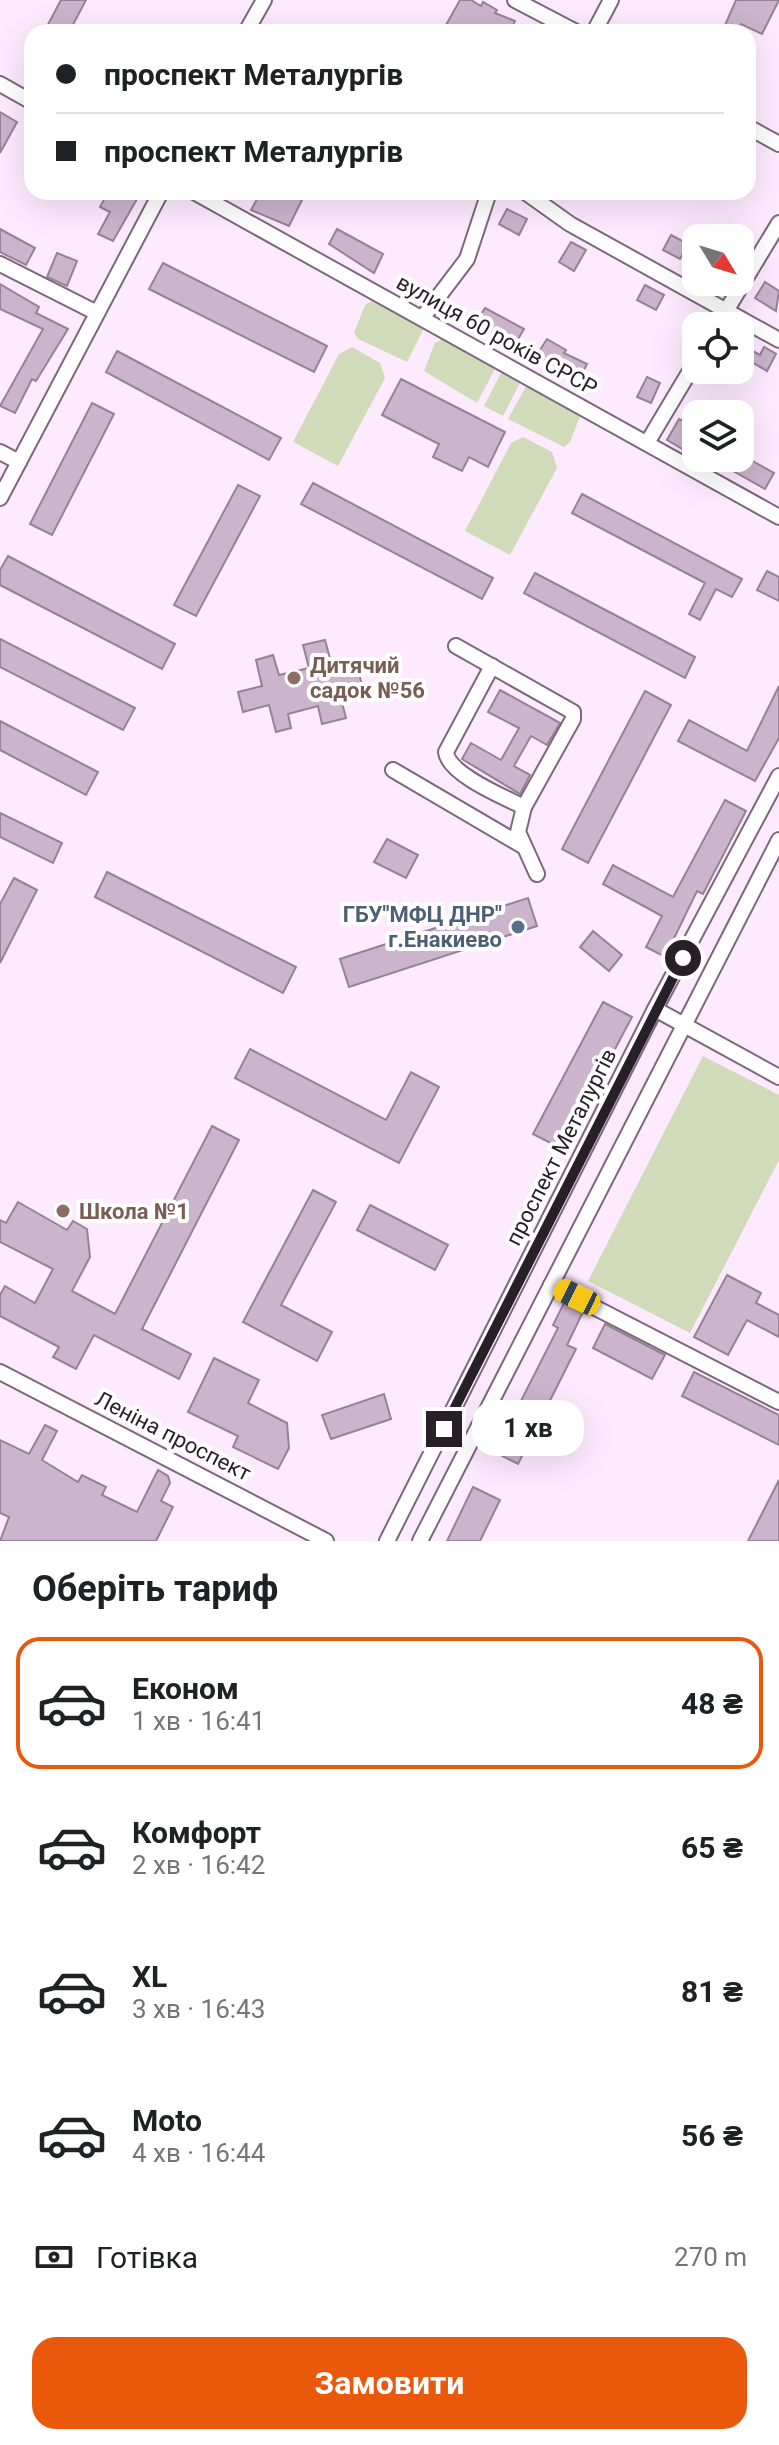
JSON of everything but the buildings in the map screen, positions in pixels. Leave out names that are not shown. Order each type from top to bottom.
[{"type":"street","points":[[250,24],[264,0]]},
{"type":"street","points":[[515,0],[561,24]]},
{"type":"street","points":[[598,24],[611,0]]},
{"type":"street","points":[[0,84],[24,98]]},
{"type":"street","points":[[756,131],[779,144]]},
{"type":"street","points":[[0,498],[157,200]]},
{"type":"street","name":"вулиця 60 років СРСР","points":[[209,200],[779,517]]},
{"type":"street","points":[[423,317],[467,259],[486,200]]},
{"type":"street","points":[[536,200],[570,224],[726,312],[779,223]]},
{"type":"street","points":[[0,264],[97,313]]},
{"type":"street","points":[[754,327],[779,340]]},
{"type":"street","points":[[647,443],[682,384]]},
{"type":"street","points":[[0,452],[19,462]]},
{"type":"street","points":[[456,646],[573,714],[524,807],[518,832],[521,845],[537,874]]},
{"type":"street","points":[[492,666],[446,752],[447,758],[451,766],[469,778],[524,807]]},
{"type":"street","points":[[393,770],[521,845]]},
{"type":"street","name":"проспект Металургів","points":[[387,1541],[655,1009],[779,776]]},
{"type":"street","points":[[420,1541],[779,840]]},
{"type":"street","points":[[655,1009],[779,1077]]},
{"type":"street","points":[[551,1285],[779,1402]]},
{"type":"street","name":"Леніна проспект","points":[[0,1372],[326,1541]]},
{"type":"green space","points":[[372,301],[420,325],[423,330],[407,362],[358,339],[354,333],[365,305]]},
{"type":"green space","points":[[442,339],[496,367],[477,403],[424,371],[435,343]]},
{"type":"green space","points":[[352,347],[380,363],[385,378],[338,466],[293,442],[339,354]]},
{"type":"green space","points":[[502,371],[521,381],[503,416],[484,406]]},
{"type":"green space","points":[[528,383],[581,414],[570,442],[564,447],[508,419]]},
{"type":"green space","points":[[523,437],[552,452],[557,468],[510,555],[465,531],[511,443]]},
{"type":"green space","points":[[703,1056],[779,1095],[779,1160],[690,1333],[588,1281]]},
{"type":"place","name":"Дитячий садок №56","points":[[294,678]]},
{"type":"place","name":"ГБУ\"МФЦ ДНР\" г.Енакиево","points":[[518,927]]},
{"type":"place","name":"Школа №1","points":[[63,1211]]},
{"type":"route","points":[[444,1429],[683,958]]}]
